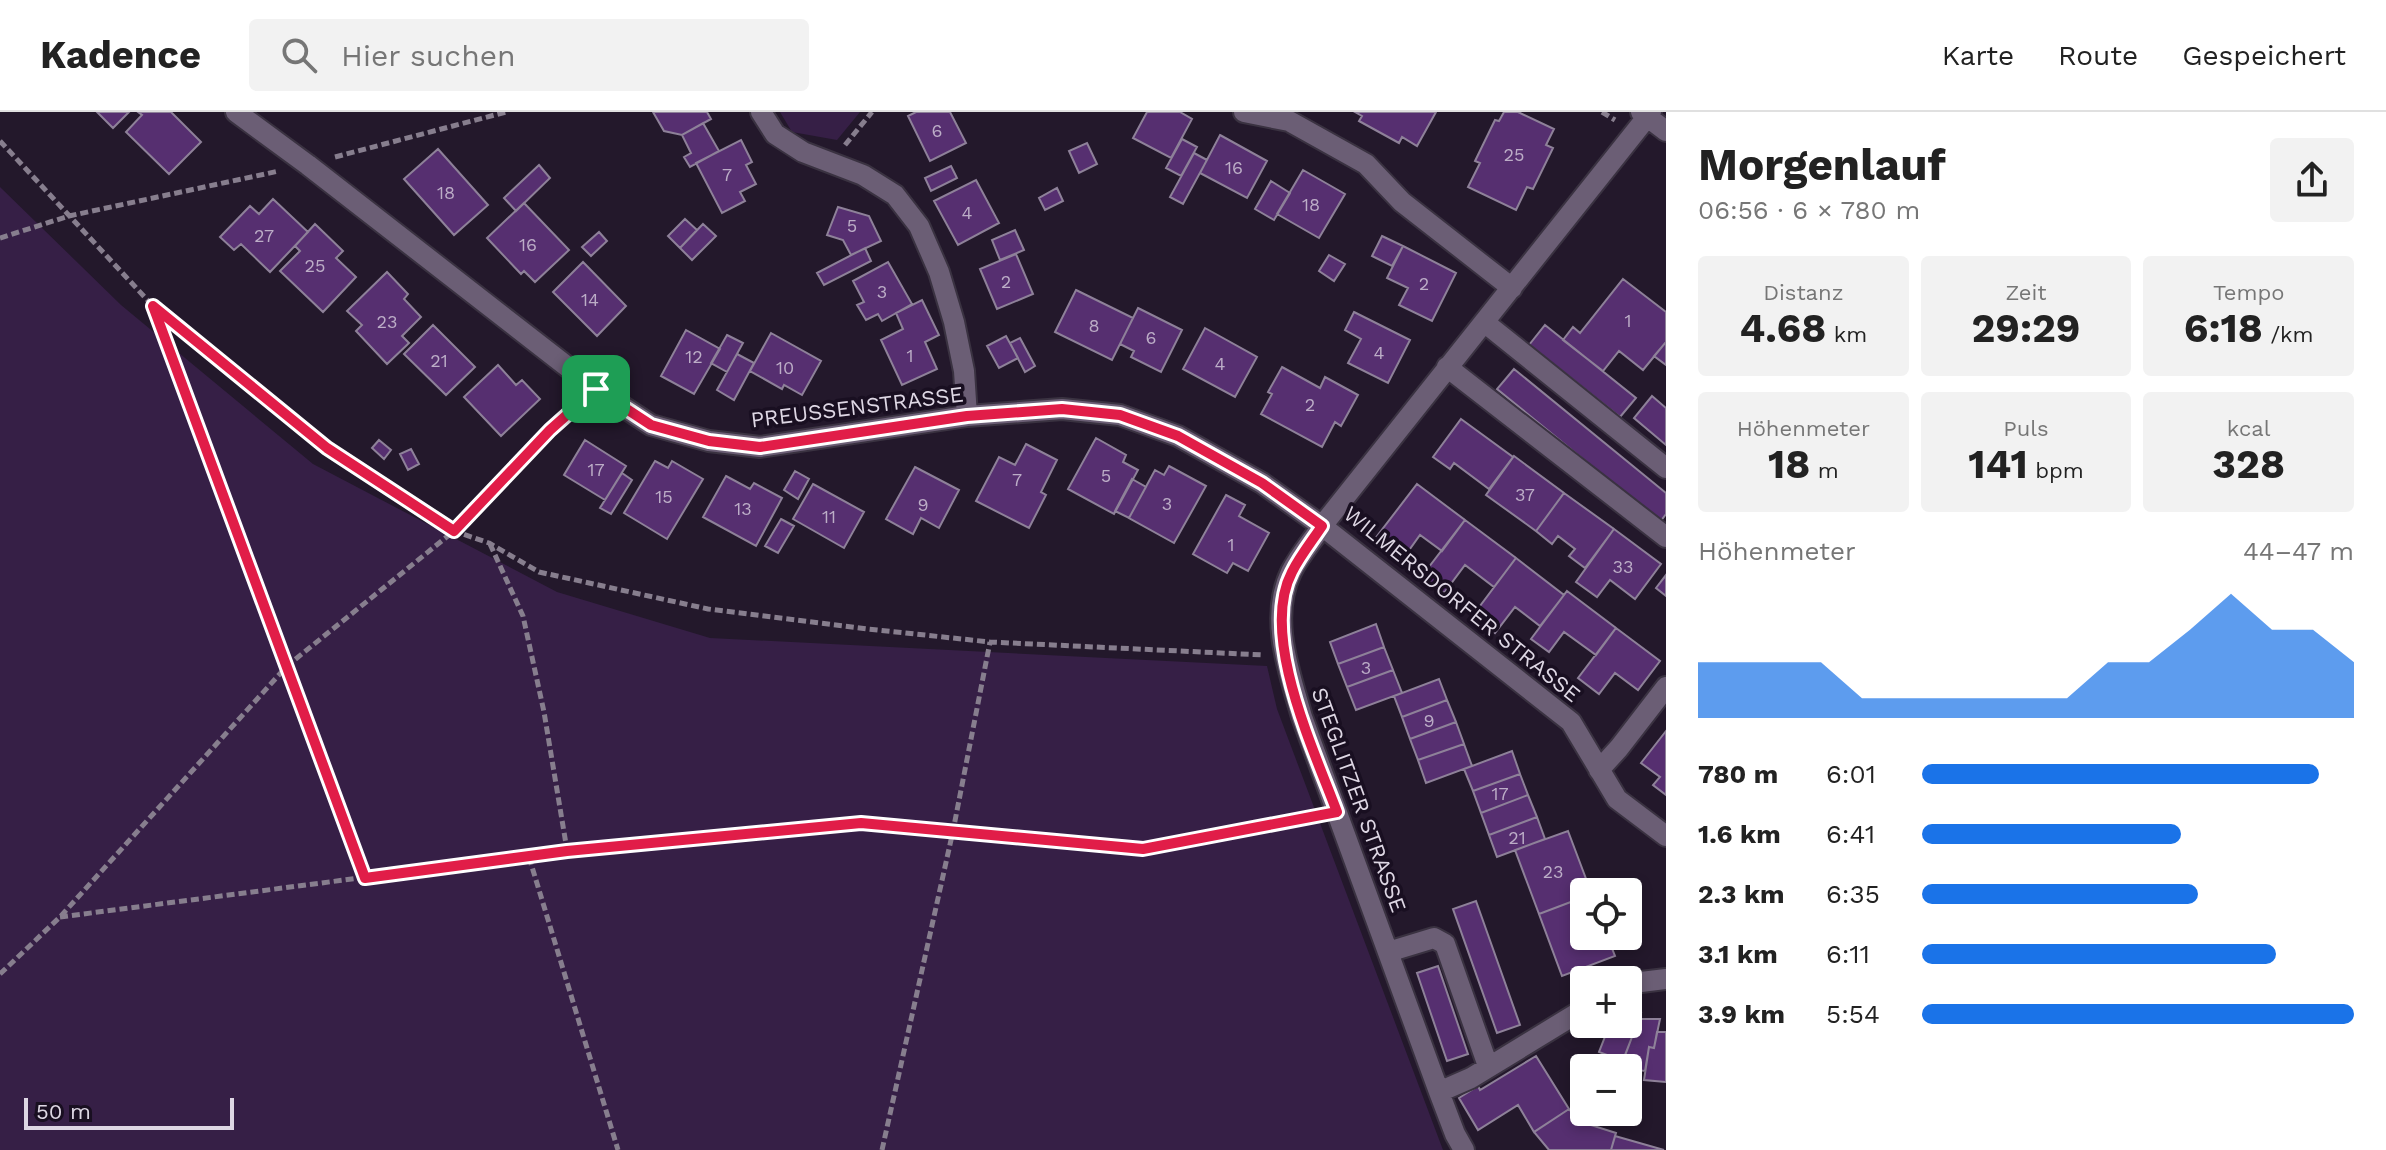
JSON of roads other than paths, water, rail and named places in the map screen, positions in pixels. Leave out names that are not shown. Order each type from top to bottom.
[{"type":"street","name":"PREUSSENSTRASSE","points":[[236,112],[596,389],[651,425],[709,441],[760,447],[967,416],[1062,409],[1120,415],[1178,436],[1262,483],[1322,526]]},
{"type":"street","points":[[761,112],[775,134],[803,152],[863,175],[895,195],[919,226],[939,272],[954,322],[964,371],[967,416]]},
{"type":"street","points":[[1244,112],[1289,121],[1366,164],[1402,202],[1512,288]]},
{"type":"street","points":[[1646,113],[1666,131]]},
{"type":"street","name":"WILMERSDORFER STRASSE","points":[[1646,113],[1512,288],[1322,526],[1571,722],[1617,799],[1666,836]]},
{"type":"street","points":[[1484,322],[1666,468]]},
{"type":"street","points":[[1447,367],[1666,537]]},
{"type":"street","name":"STEGLITZER STRASSE","points":[[1322,526],[1291,573],[1280,615],[1285,656],[1302,717],[1439,1092],[1464,1150]]},
{"type":"street","points":[[1599,770],[1666,687]]},
{"type":"street","points":[[1388,952],[1434,938],[1445,944],[1488,1066]]},
{"type":"street","points":[[1642,982],[1666,979]]},
{"type":"street","points":[[1439,1092],[1471,1078],[1570,1017]]}]
